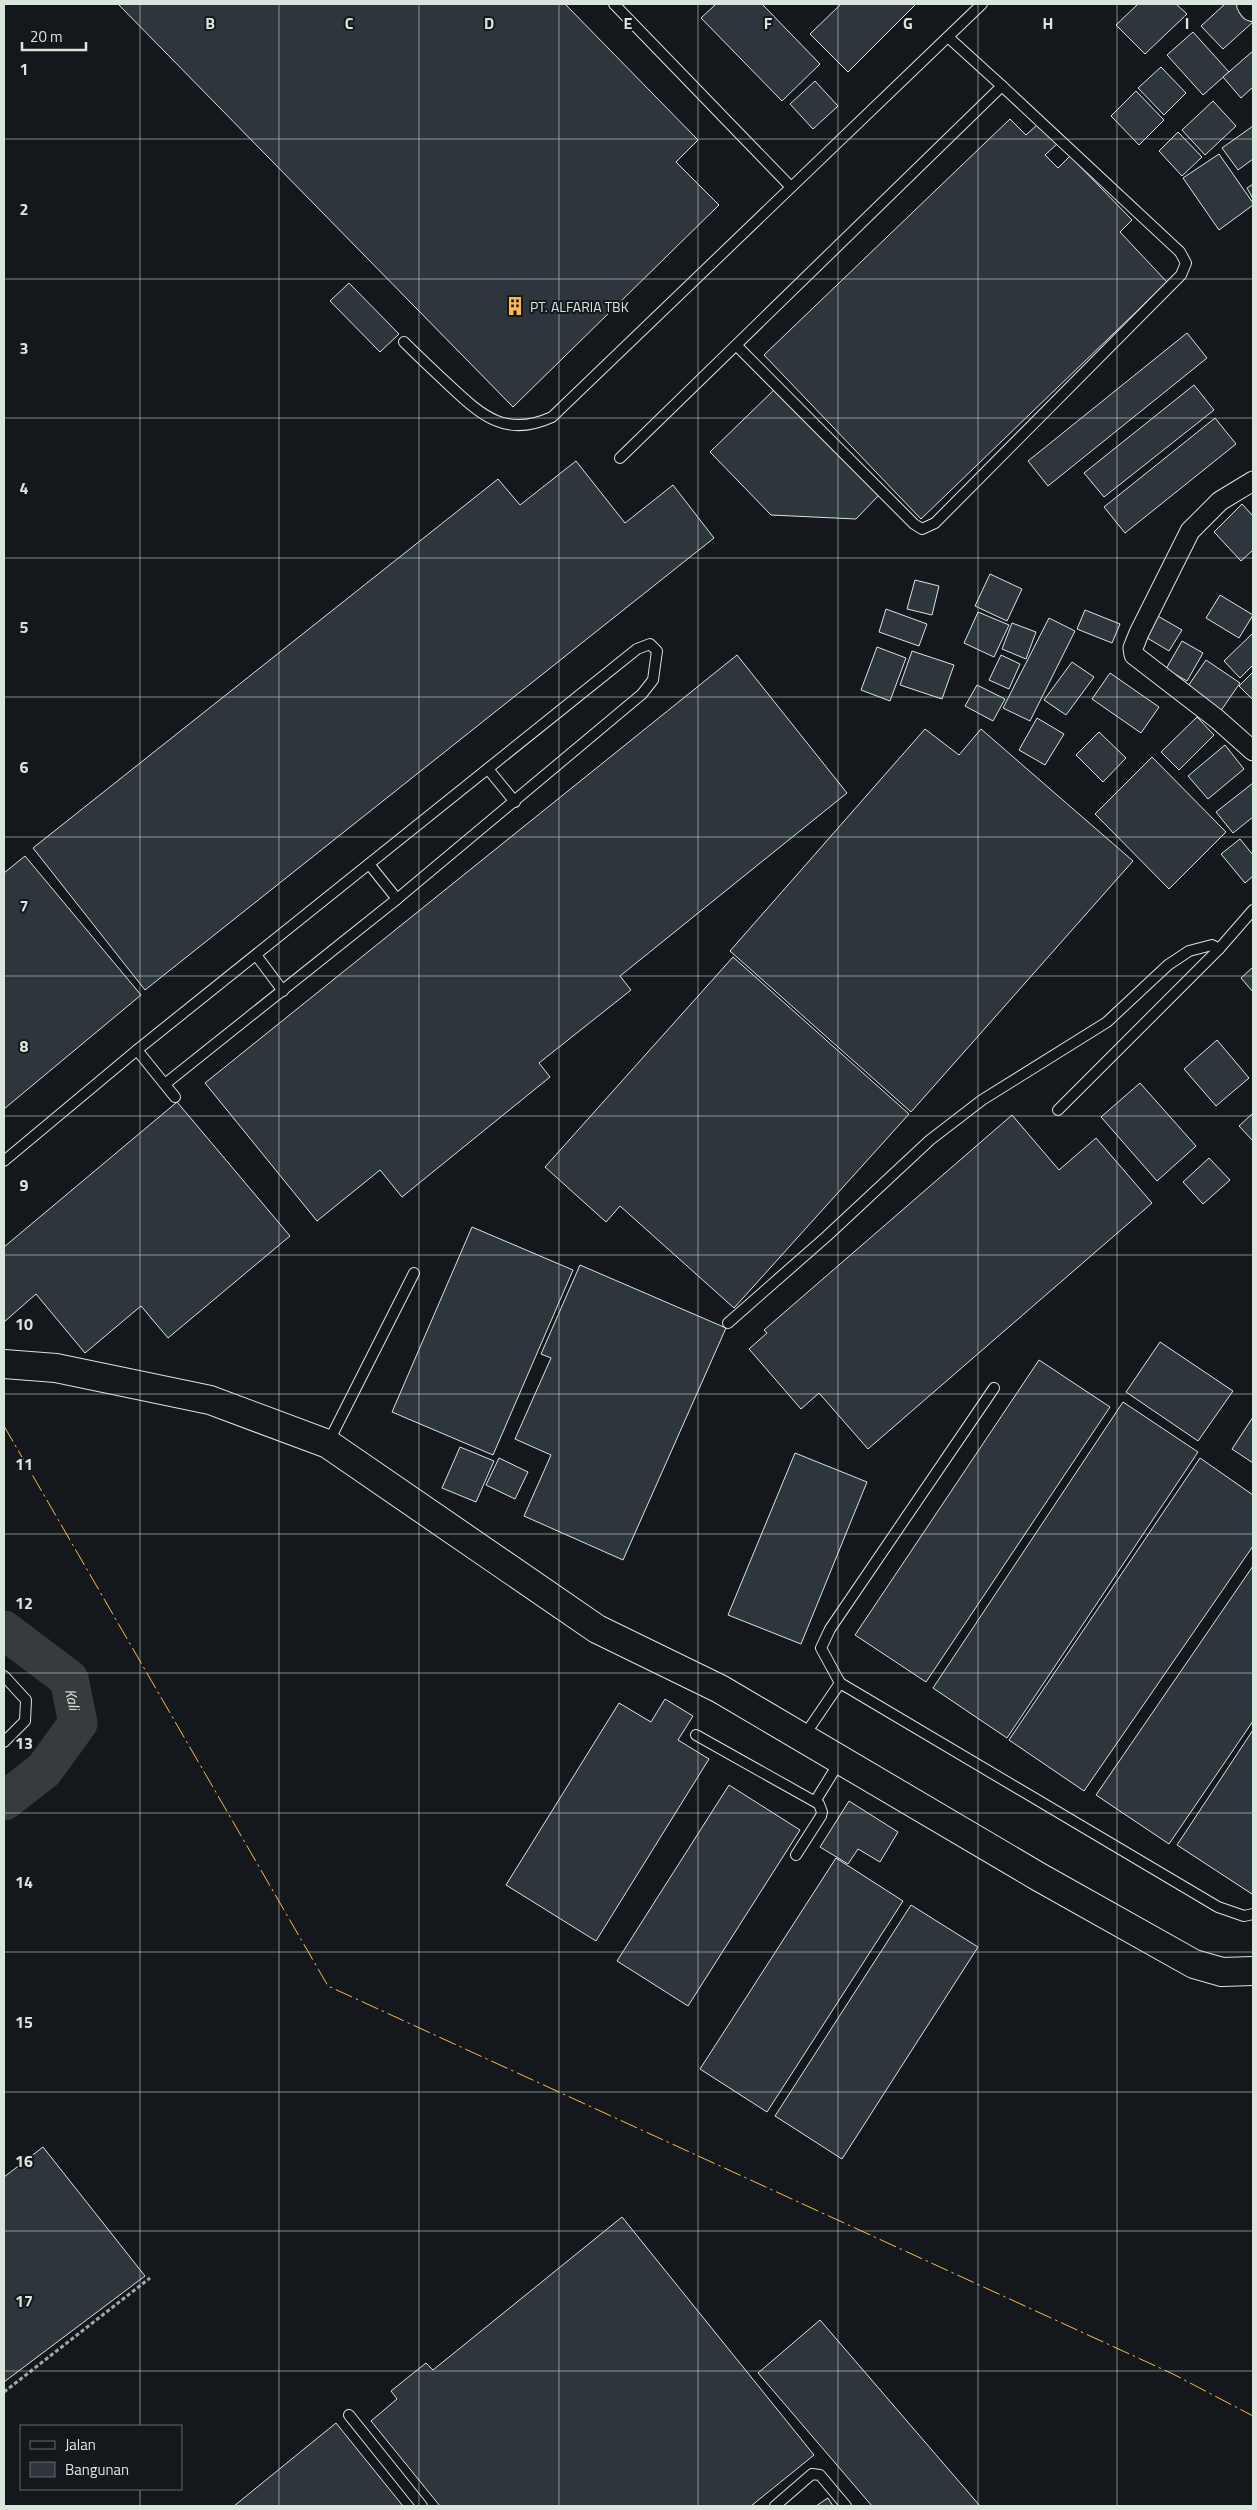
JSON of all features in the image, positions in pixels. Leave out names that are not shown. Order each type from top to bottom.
[{"type":"street","points":[[1253,481],[1220,502],[1190,531],[1133,648],[1134,655],[1217,719],[1253,751]]},
{"type":"street","points":[[4,1364],[56,1368],[210,1400],[328,1444],[597,1630],[720,1689],[1039,1877],[1194,1964],[1222,1972],[1253,1971]]},
{"type":"lane","points":[[614,4],[791,186]]},
{"type":"lane","points":[[404,342],[483,416],[504,424],[524,425],[542,422],[552,417],[982,4]]},
{"type":"lane","points":[[738,346],[914,524],[922,529],[935,522],[1181,276],[1186,263],[1180,252],[948,37]]},
{"type":"lane","points":[[620,458],[738,346],[1002,86]]},
{"type":"lane","points":[[4,1160],[137,1050],[637,649],[650,644],[657,651],[653,680],[642,694],[397,899],[165,1084]]},
{"type":"lane","points":[[488,769],[515,802]]},
{"type":"lane","points":[[369,864],[397,899]]},
{"type":"lane","points":[[1058,1110],[1219,949],[1253,910]]},
{"type":"lane","points":[[728,1323],[827,1236],[930,1140],[982,1100],[1106,1022],[1168,965],[1189,951],[1212,945],[1219,949]]},
{"type":"lane","points":[[256,955],[283,990]]},
{"type":"lane","points":[[137,1050],[175,1097]]},
{"type":"lane","points":[[328,1444],[414,1274]]},
{"type":"lane","points":[[994,1388],[830,1629],[821,1648],[840,1683],[1218,1908],[1244,1916],[1253,1914]]},
{"type":"lane","points":[[4,1676],[26,1700],[25,1720],[4,1742]]},
{"type":"lane","points":[[803,1738],[840,1683]]},
{"type":"lane","points":[[696,1735],[816,1800],[821,1808],[821,1816],[796,1855]]},
{"type":"lane","points":[[816,1800],[841,1760]]},
{"type":"lane","points":[[350,2415],[422,2506]]},
{"type":"lane","points":[[775,2506],[812,2474],[820,2475],[846,2506]]},
{"type":"path","points":[[4,2392],[150,2278]]},
{"type":"building","name":"PT. ALFARIA TBK","points":[[118,4],[565,4],[698,140],[676,162],[719,205],[513,407]]},
{"type":"building","points":[[716,4],[762,4],[820,64],[782,101],[701,18]]},
{"type":"building","points":[[841,4],[916,4],[848,72],[810,34]]},
{"type":"building","points":[[1138,4],[1176,4],[1187,14],[1145,54],[1116,25]]},
{"type":"building","points":[[1225,4],[1248,4],[1253,10],[1253,22],[1223,49],[1201,26]]},
{"type":"building","points":[[1193,32],[1229,72],[1203,95],[1167,55]]},
{"type":"building","points":[[1253,51],[1253,87],[1241,98],[1223,77]]},
{"type":"building","points":[[1161,67],[1186,93],[1164,115],[1138,88]]},
{"type":"building","points":[[815,81],[838,106],[813,129],[790,104]]},
{"type":"building","points":[[1136,91],[1164,120],[1139,145],[1111,116]]},
{"type":"building","points":[[1213,101],[1236,126],[1205,155],[1182,130]]},
{"type":"building","points":[[1010,119],[1026,135],[1038,124],[1057,144],[1045,155],[1058,168],[1070,156],[1132,220],[1120,232],[1167,282],[921,519],[764,355]]},
{"type":"building","points":[[1253,126],[1253,159],[1238,170],[1222,148]]},
{"type":"building","points":[[1178,132],[1202,157],[1182,176],[1159,151]]},
{"type":"building","points":[[1219,154],[1253,205],[1219,230],[1183,178]]},
{"type":"building","points":[[1253,184],[1253,199],[1247,188]]},
{"type":"building","points":[[349,283],[399,334],[380,352],[330,301]]},
{"type":"building","points":[[1187,333],[1207,358],[1048,486],[1028,461]]},
{"type":"building","points":[[1194,385],[1214,410],[1104,497],[1084,473]]},
{"type":"building","points":[[776,388],[881,493],[856,519],[771,515],[710,452]]},
{"type":"building","points":[[1215,418],[1236,444],[1125,533],[1104,507]]},
{"type":"building","points":[[576,461],[625,523],[673,485],[714,538],[145,990],[33,848],[498,479],[520,505]]},
{"type":"building","points":[[1242,504],[1253,516],[1253,550],[1241,561],[1214,532]]},
{"type":"building","points":[[990,574],[1022,589],[1007,621],[975,606]]},
{"type":"building","points":[[915,580],[939,586],[932,615],[907,609]]},
{"type":"building","points":[[1220,595],[1253,615],[1239,638],[1206,618]]},
{"type":"building","points":[[886,609],[927,624],[919,646],[879,632]]},
{"type":"building","points":[[1085,610],[1120,624],[1112,643],[1077,629]]},
{"type":"building","points":[[978,612],[1009,625],[994,657],[964,643]]},
{"type":"building","points":[[1156,615],[1182,630],[1169,651],[1144,636]]},
{"type":"building","points":[[1049,618],[1075,631],[1030,721],[1003,708]]},
{"type":"building","points":[[1012,623],[1036,632],[1026,659],[1002,649]]},
{"type":"building","points":[[1253,633],[1253,665],[1240,678],[1224,661]]},
{"type":"building","points":[[1182,641],[1203,653],[1187,681],[1166,669]]},
{"type":"building","points":[[877,647],[906,658],[890,701],[861,690]]},
{"type":"building","points":[[912,651],[954,665],[942,699],[900,685]]},
{"type":"building","points":[[737,655],[847,793],[620,976],[631,990],[539,1063],[550,1077],[402,1197],[380,1170],[317,1221],[205,1083]]},
{"type":"building","points":[[1001,655],[1020,664],[1009,689],[989,680]]},
{"type":"building","points":[[1206,660],[1240,683],[1220,712],[1186,689]]},
{"type":"building","points":[[1072,662],[1094,677],[1066,715],[1044,700]]},
{"type":"building","points":[[1253,672],[1253,700],[1239,686]]},
{"type":"building","points":[[1110,673],[1159,707],[1141,733],[1092,699]]},
{"type":"building","points":[[977,685],[1005,699],[993,721],[965,706]]},
{"type":"building","points":[[1197,717],[1214,735],[1179,770],[1161,752]]},
{"type":"building","points":[[1037,718],[1064,734],[1045,765],[1019,750]]},
{"type":"building","points":[[925,729],[959,755],[981,729],[1133,861],[911,1112],[730,951]]},
{"type":"building","points":[[1099,732],[1126,758],[1103,782],[1076,755]]},
{"type":"building","points":[[1225,745],[1244,769],[1208,799],[1188,776]]},
{"type":"building","points":[[1152,757],[1226,832],[1169,889],[1095,814]]},
{"type":"building","points":[[1253,783],[1253,817],[1233,833],[1216,812]]},
{"type":"building","points":[[1240,839],[1253,855],[1253,876],[1245,883],[1221,854]]},
{"type":"building","points":[[25,856],[141,995],[4,1109],[4,873]]},
{"type":"building","points":[[733,957],[909,1114],[734,1308],[620,1206],[606,1222],[545,1167]]},
{"type":"building","points":[[1253,967],[1253,992],[1241,978]]},
{"type":"building","points":[[1217,1040],[1249,1078],[1216,1106],[1184,1069]]},
{"type":"building","points":[[1140,1083],[1196,1146],[1157,1181],[1101,1117]]},
{"type":"building","points":[[177,1102],[290,1236],[168,1338],[141,1306],[85,1353],[36,1294],[4,1322],[4,1247]]},
{"type":"building","points":[[1253,1113],[1253,1141],[1239,1126]]},
{"type":"building","points":[[1012,1115],[1059,1170],[1096,1138],[1152,1203],[868,1449],[819,1393],[801,1409],[749,1349],[767,1333],[764,1330]]},
{"type":"building","points":[[1209,1158],[1230,1180],[1203,1204],[1183,1182]]},
{"type":"building","points":[[472,1227],[573,1270],[493,1455],[392,1412]]},
{"type":"building","points":[[580,1265],[726,1328],[623,1560],[524,1516],[551,1455],[515,1439],[551,1358],[541,1354]]},
{"type":"building","points":[[1160,1342],[1233,1391],[1198,1441],[1126,1392]]},
{"type":"building","points":[[1039,1360],[1110,1407],[926,1682],[855,1635]]},
{"type":"building","points":[[1123,1402],[1198,1452],[1007,1738],[933,1688]]},
{"type":"building","points":[[1253,1417],[1253,1463],[1232,1449]]},
{"type":"building","points":[[460,1447],[494,1461],[476,1502],[442,1488]]},
{"type":"building","points":[[795,1453],[867,1482],[801,1644],[728,1615]]},
{"type":"building","points":[[499,1458],[528,1472],[515,1499],[486,1485]]},
{"type":"building","points":[[1200,1458],[1253,1495],[1253,1546],[1084,1791],[1009,1740]]},
{"type":"building","points":[[1253,1566],[1253,1721],[1169,1844],[1096,1795]]},
{"type":"building","points":[[665,1699],[693,1716],[678,1740],[709,1759],[596,1941],[506,1885],[619,1703],[651,1722]]},
{"type":"building","points":[[1253,1730],[1253,1892],[1252,1894],[1177,1845]]},
{"type":"building","points":[[729,1785],[800,1830],[688,2006],[617,1961]]},
{"type":"building","points":[[849,1801],[898,1832],[880,1862],[858,1849],[848,1864],[820,1847]]},
{"type":"building","points":[[836,1858],[903,1901],[767,2112],[700,2069]]},
{"type":"building","points":[[911,1905],[978,1947],[842,2159],[775,2116]]},
{"type":"building","points":[[43,2147],[145,2276],[4,2382],[4,2177]]},
{"type":"building","points":[[622,2217],[814,2455],[751,2506],[440,2506],[371,2421],[397,2399],[391,2391],[426,2363],[433,2370]]},
{"type":"building","points":[[820,2320],[980,2506],[872,2506],[758,2373]]},
{"type":"building","points":[[336,2423],[403,2506],[234,2506]]},
{"type":"building","points":[[828,2498],[833,2506],[816,2506]]},
{"type":"waterway","name":"Kali","points":[[4,1630],[69,1679],[78,1723],[44,1770],[4,1801]]},
{"type":"power","points":[[4,1426],[328,1986],[1173,2374],[1253,2416]]},
{"type":"place","name":"PT. ALFARIA TBK","points":[[515,306]]}]
